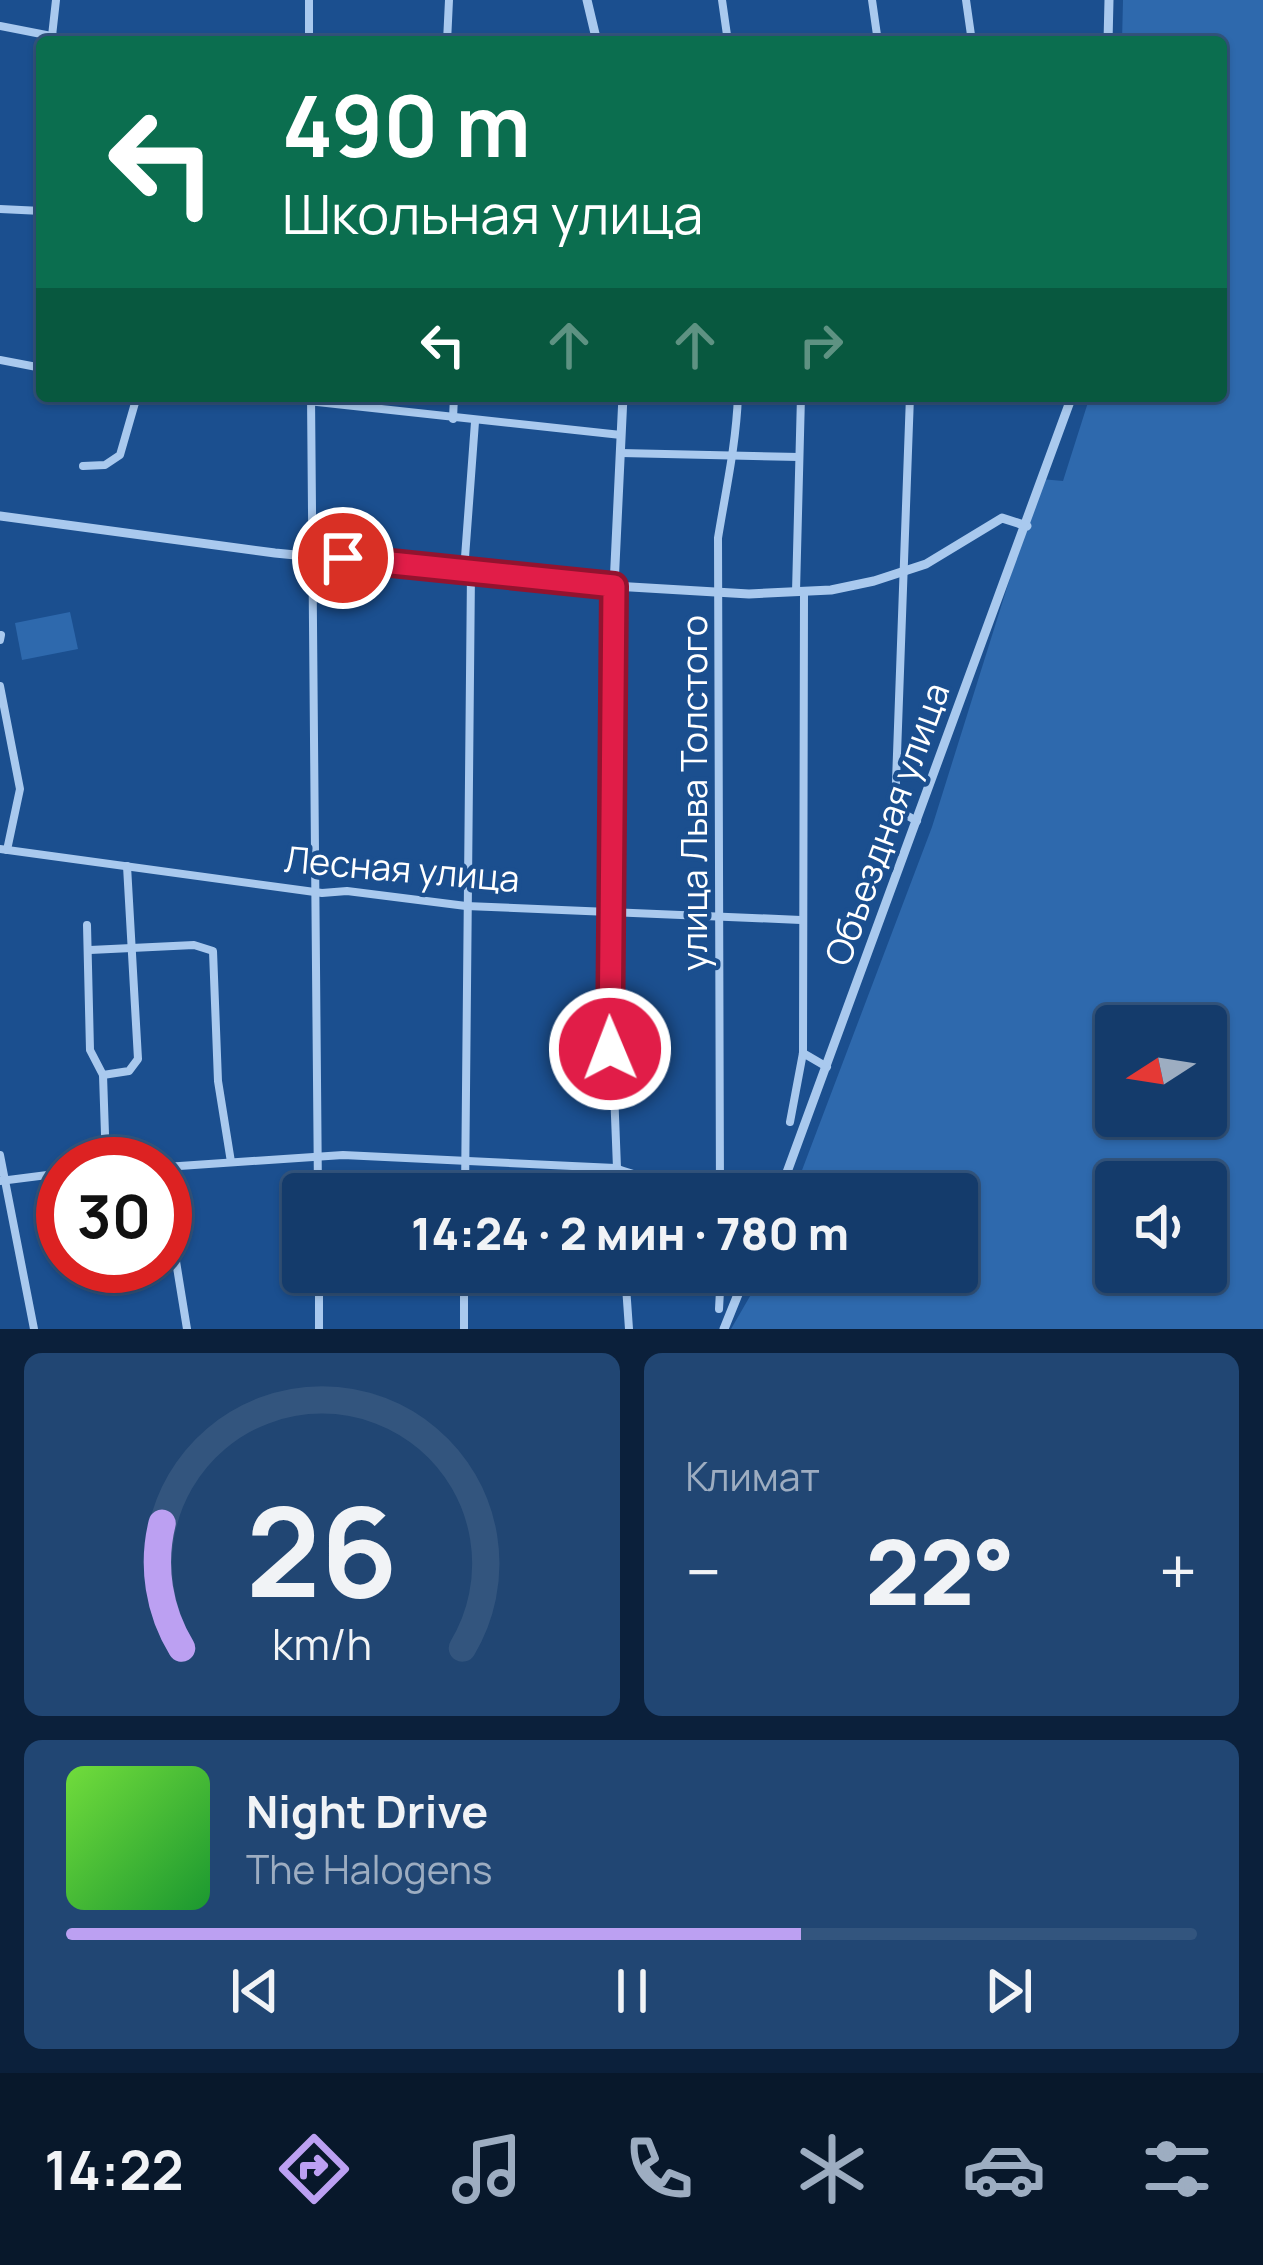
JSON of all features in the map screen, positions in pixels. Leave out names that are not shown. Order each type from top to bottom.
[{"type":"street","points":[[0,26],[52,36],[56,0]]},
{"type":"street","points":[[309,0],[309,36]]},
{"type":"street","points":[[447,36],[449,0]]},
{"type":"street","points":[[587,0],[596,36]]},
{"type":"street","points":[[722,0],[727,36]]},
{"type":"street","points":[[872,0],[877,36]]},
{"type":"street","points":[[966,0],[971,36]]},
{"type":"street","points":[[1108,36],[1109,0]]},
{"type":"street","points":[[0,209],[36,211]]},
{"type":"street","points":[[0,360],[36,367]]},
{"type":"street","points":[[82,466],[105,465],[120,455],[135,402]]},
{"type":"street","points":[[311,402],[317,1173]]},
{"type":"street","points":[[332,402],[475,422],[621,435]]},
{"type":"street","points":[[453,419],[454,402]]},
{"type":"street","points":[[615,1173],[609,913],[614,586],[623,402]]},
{"type":"street","name":"улица Льва Толстого","points":[[720,1173],[718,538],[737,402]]},
{"type":"street","points":[[790,1122],[803,1053],[801,402]]},
{"type":"street","points":[[910,402],[895,809],[916,821]]},
{"type":"street","name":"Объездная улица","points":[[786,1173],[1070,402]]},
{"type":"street","points":[[465,1173],[468,571],[475,422]]},
{"type":"street","points":[[621,454],[799,458]]},
{"type":"street","points":[[0,516],[312,556],[721,593],[800,593],[903,572],[939,557],[1002,518],[1027,526]]},
{"type":"street","points":[[0,686],[20,789],[3,850]]},
{"type":"street","name":"Лесная улица","points":[[3,850],[313,891],[409,896],[466,905],[801,920]]},
{"type":"street","points":[[103,1075],[128,1071],[138,1059],[127,866]]},
{"type":"street","points":[[87,925],[90,1049],[103,1075],[105,1137]]},
{"type":"street","points":[[90,950],[194,945],[213,951],[218,1081],[231,1162]]},
{"type":"street","points":[[803,1053],[827,1067]]},
{"type":"street","points":[[0,1155],[34,1329]]},
{"type":"street","points":[[192,1165],[317,1156],[614,1168],[628,1173]]},
{"type":"street","points":[[2,1181],[36,1177]]},
{"type":"street","points":[[181,1293],[187,1329]]},
{"type":"street","points":[[319,1293],[319,1329]]},
{"type":"street","points":[[464,1293],[464,1329]]},
{"type":"street","points":[[626,1293],[629,1329]]},
{"type":"street","points":[[719,1309],[720,1293]]},
{"type":"street","points":[[724,1329],[739,1293]]},
{"type":"shaded area","points":[[1123,0],[1263,0],[1263,1329],[731,1329],[752,1293],[978,1293],[978,1173],[801,1173],[932,827],[1041,479],[1063,481],[1088,402],[1227,402],[1227,36],[1122,36]]},
{"type":"shaded area","points":[[70,612],[78,649],[22,660],[15,623]]},
{"type":"route","points":[[343,558],[614,586],[610,1049]]}]
